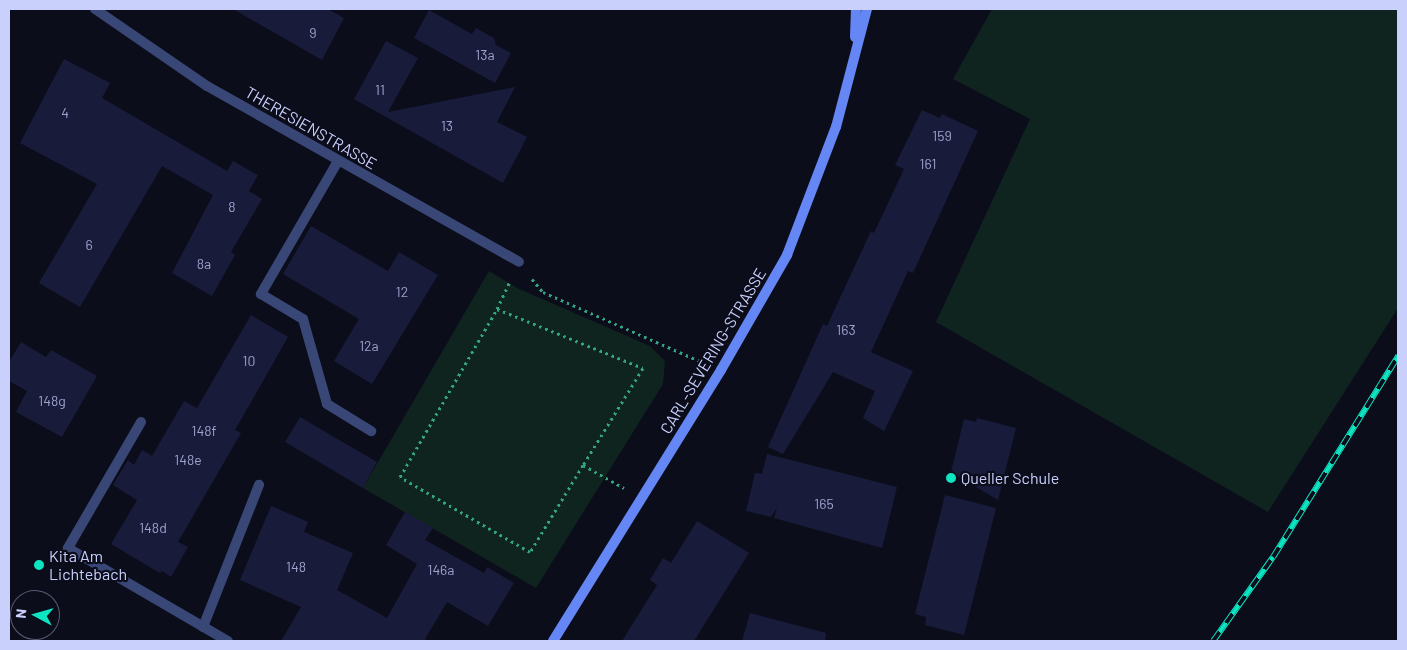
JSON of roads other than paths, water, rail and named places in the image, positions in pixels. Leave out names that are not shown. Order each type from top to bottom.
[{"type":"street","name":"THERESIENSTRASSE","points":[[95,9],[207,86],[519,262]]},
{"type":"street","name":"CARL-SEVERING-STRASSE","points":[[854,56],[856,9]]},
{"type":"street","name":"CARL-SEVERING-STRASSE","points":[[553,641],[721,370],[787,255],[820,175],[867,9]]},
{"type":"street","points":[[338,161],[262,294],[303,319],[327,404],[371,431]]},
{"type":"street","points":[[141,422],[68,548],[228,641]]},
{"type":"street","points":[[203,627],[259,485]]},
{"type":"railway","points":[[1213,641],[1273,557],[1398,356]]},
{"type":"place","name":"Queller Schule","points":[[951,478]]},
{"type":"place","name":"Kita Am Lichtebach","points":[[39,565]]}]
